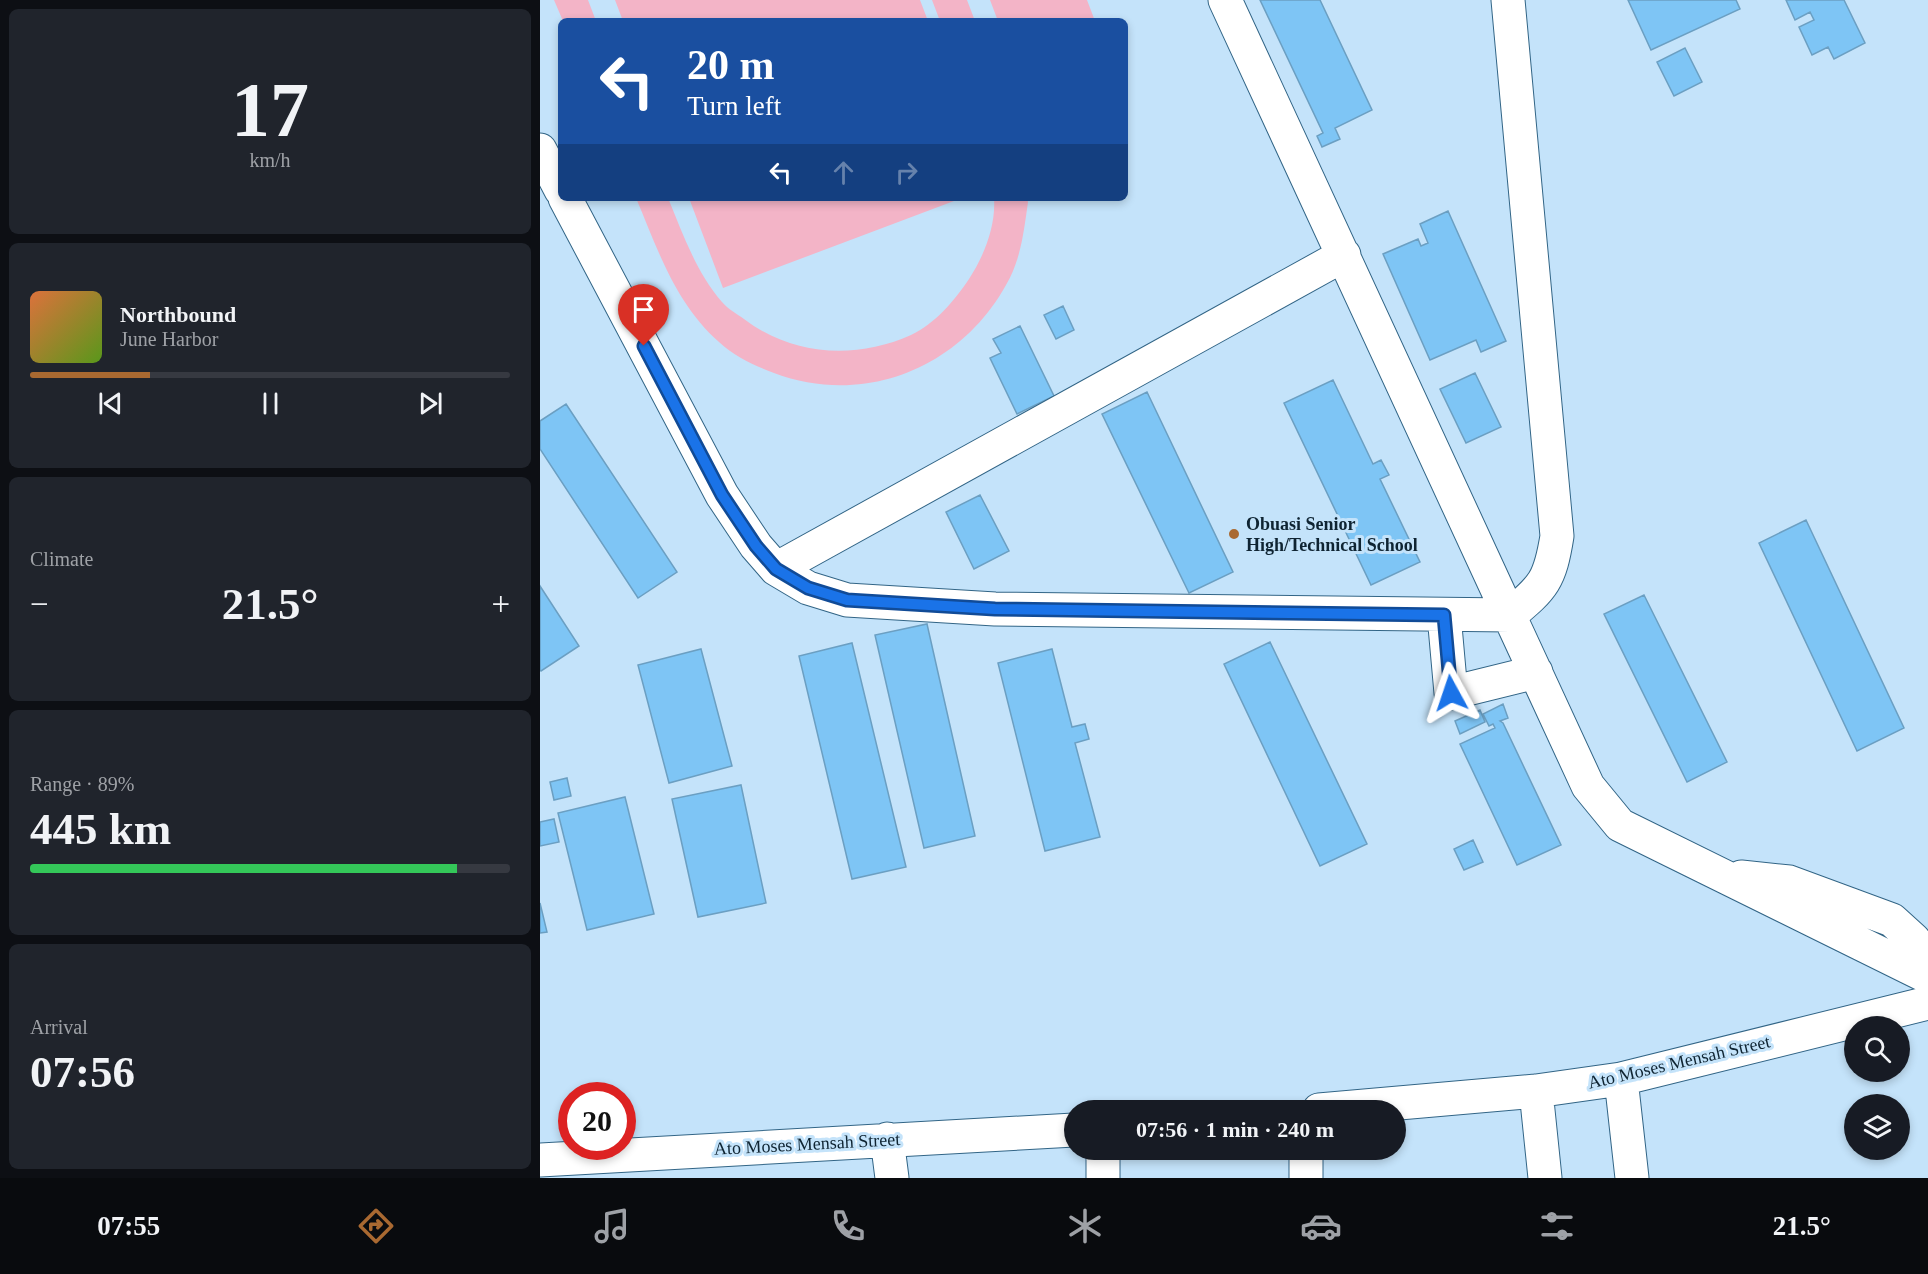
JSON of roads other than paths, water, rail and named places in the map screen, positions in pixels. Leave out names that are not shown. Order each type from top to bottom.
[{"type":"street","points":[[1226,0],[1588,786],[1620,825],[1724,876],[1928,985]]},
{"type":"street","points":[[567,201],[722,495],[756,546],[776,569],[808,588],[847,600],[995,609],[1510,615],[1540,590],[1552,566],[1557,536],[1508,0]]},
{"type":"street","points":[[540,150],[558,184]]},
{"type":"street","points":[[776,569],[1344,255]]},
{"type":"street","points":[[1444,615],[1451,693],[1536,672]]},
{"type":"street","name":"Ato Moses Mensah Street","points":[[1406,1102],[1536,1091],[1621,1079],[1928,985]]},
{"type":"street","points":[[1621,1079],[1632,1178]]},
{"type":"street","points":[[1536,1091],[1545,1178]]},
{"type":"street","name":"Ato Moses Mensah Street","points":[[540,1160],[1064,1130]]},
{"type":"street","points":[[887,1139],[892,1178]]},
{"type":"street","points":[[1103,1160],[1103,1178]]},
{"type":"street","points":[[1305,1160],[1306,1178]]},
{"type":"place","name":"Obuasi Senior High/Technical School","points":[[1234,534]]}]
